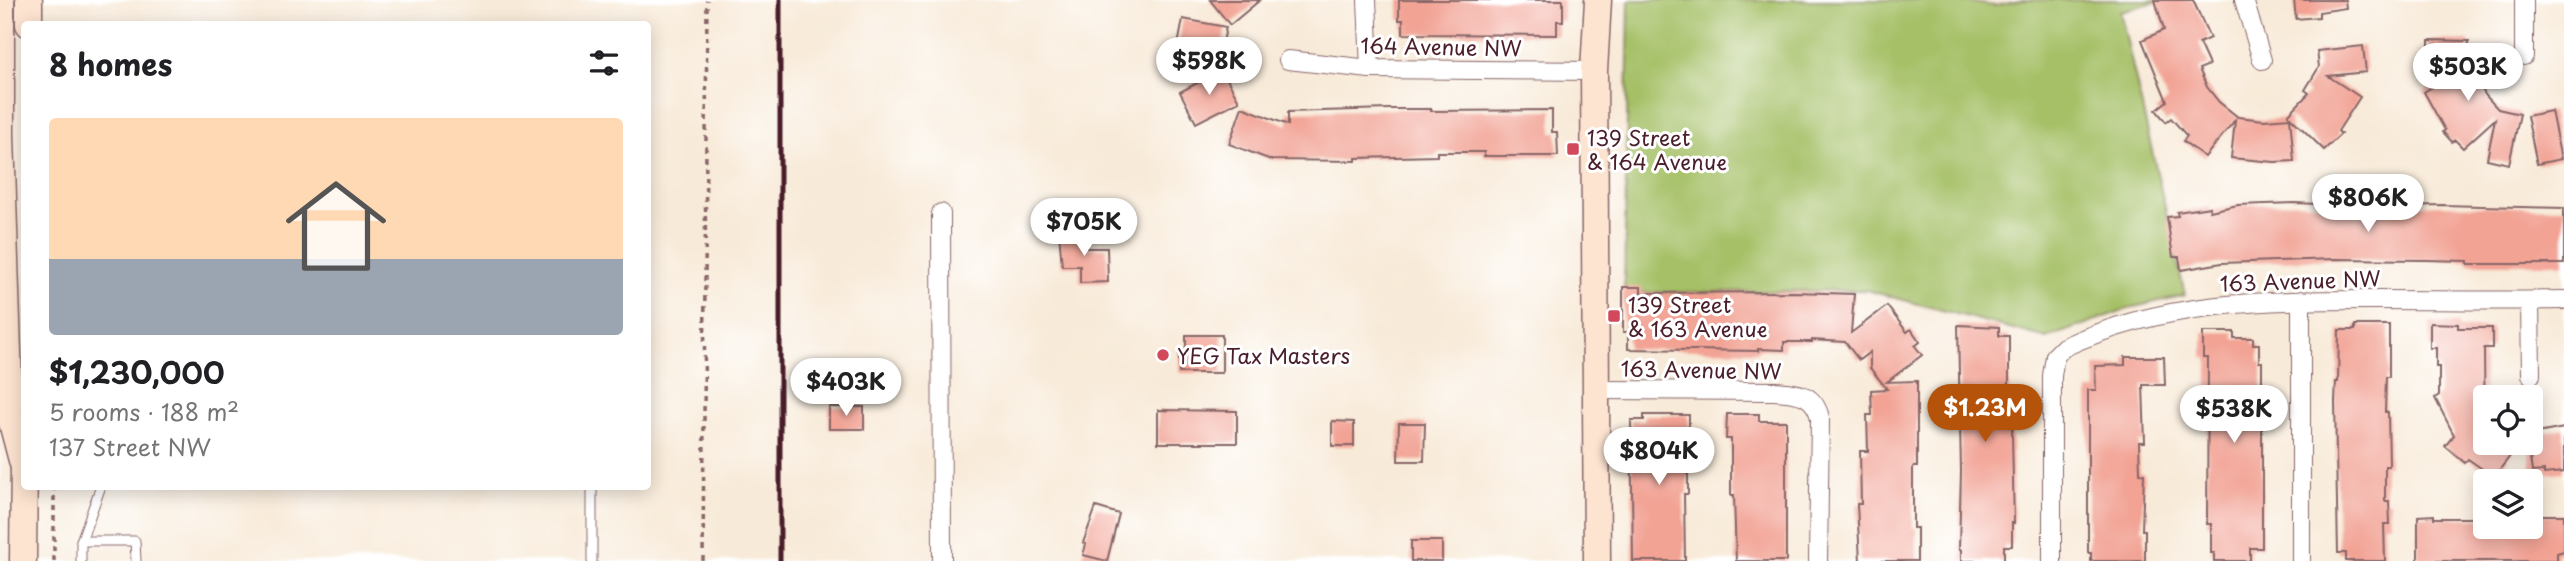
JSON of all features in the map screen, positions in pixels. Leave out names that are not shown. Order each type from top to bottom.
[{"type":"main road","points":[[1,0],[1,135],[10,415],[21,451]]},
{"type":"main road","points":[[29,0],[29,21]]},
{"type":"main road","points":[[1597,561],[1594,71],[1598,0]]},
{"type":"main road","points":[[23,561],[24,490]]},
{"type":"street","points":[[1367,0],[1370,69]]},
{"type":"street","points":[[2244,0],[2262,60]]},
{"type":"street","points":[[2524,0],[2524,56]]},
{"type":"street","name":"164 Avenue NW","points":[[1288,60],[1370,69],[1594,71]]},
{"type":"street","points":[[942,213],[942,561]]},
{"type":"street","points":[[2301,300],[2301,561]]},
{"type":"street","name":"163 Avenue NW","points":[[2052,561],[2053,364],[2055,356],[2064,347],[2136,320],[2220,304],[2301,300],[2564,300]]},
{"type":"street","points":[[2530,301],[2531,375]]},
{"type":"street","name":"163 Avenue NW","points":[[1597,390],[1775,391],[1804,396],[1817,407],[1819,418],[1818,561]]},
{"type":"lane","points":[[81,561],[81,541],[100,490]]},
{"type":"lane","points":[[592,490],[592,561]]},
{"type":"lane","points":[[81,541],[135,541],[136,561]]},
{"type":"path","points":[[703,561],[707,0]]},
{"type":"path","points":[[54,490],[54,561]]},
{"type":"green space","points":[[1629,0],[1954,0],[1995,6],[2023,0],[2164,0],[2120,11],[2185,295],[2130,308],[2047,338],[1866,290],[1624,293]]},
{"type":"building","points":[[1210,0],[1260,0],[1230,25]]},
{"type":"building","points":[[1399,0],[1563,0],[1563,21],[1557,21],[1557,35],[1403,34],[1403,20],[1399,20]]},
{"type":"building","points":[[2155,0],[2193,0],[2210,38],[2199,43],[2209,65],[2199,69],[2207,87],[2219,102],[2238,117],[2264,120],[2290,118],[2294,161],[2231,158],[2235,120],[2205,157],[2183,141],[2187,136],[2171,118],[2166,122],[2156,110],[2167,101],[2142,40],[2164,30]]},
{"type":"building","points":[[2294,0],[2345,0],[2346,8],[2319,12],[2319,17],[2296,19]]},
{"type":"building","points":[[1183,19],[1226,27],[1219,64],[1176,56]]},
{"type":"building","points":[[2429,40],[2469,41],[2467,66],[2486,96],[2498,109],[2520,114],[2509,164],[2487,159],[2495,119],[2463,148],[2455,140],[2452,142],[2443,132],[2445,130],[2424,92],[2466,66],[2429,66]]},
{"type":"building","points":[[2363,46],[2366,72],[2328,76],[2360,97],[2338,131],[2341,134],[2324,150],[2288,115],[2309,93],[2305,90],[2319,67],[2317,51]]},
{"type":"building","points":[[1222,70],[1239,101],[1196,123],[1180,92]]},
{"type":"building","points":[[1242,107],[1288,125],[1288,112],[1389,109],[1552,110],[1552,132],[1557,132],[1558,156],[1484,156],[1484,152],[1437,152],[1437,156],[1356,158],[1356,161],[1271,160],[1229,144]]},
{"type":"building","points":[[2551,111],[2561,159],[2537,164],[2527,116]]},
{"type":"building","points":[[2342,201],[2395,206],[2564,208],[2564,264],[2333,259],[2222,263],[2181,270],[2179,257],[2173,257],[2167,217],[2178,216],[2177,212],[2210,207],[2210,211],[2238,205],[2342,205]]},
{"type":"building","points":[[1059,233],[1085,233],[1086,248],[1107,248],[1108,282],[1080,283],[1080,266],[1062,266]]},
{"type":"building","points":[[1623,287],[1641,287],[1641,293],[1854,294],[1851,333],[1887,306],[1907,332],[1911,329],[1920,342],[1915,346],[1922,355],[1887,382],[1917,381],[1917,467],[1913,467],[1913,528],[1917,528],[1917,561],[1860,561],[1857,504],[1861,504],[1860,451],[1868,451],[1867,415],[1872,415],[1871,390],[1887,389],[1870,368],[1870,352],[1859,360],[1845,342],[1812,340],[1784,342],[1784,350],[1628,349],[1628,332],[1623,332]]},
{"type":"building","points":[[2430,323],[2458,324],[2458,328],[2492,328],[2492,348],[2484,348],[2484,385],[2473,385],[2473,455],[2511,455],[2500,469],[2482,469],[2468,459],[2465,463],[2445,446],[2454,435],[2435,398],[2439,395],[2439,367],[2436,367],[2436,348],[2430,348]]},
{"type":"building","points":[[1958,325],[1999,327],[1999,336],[2009,336],[2009,394],[2014,394],[2014,523],[2012,546],[2004,546],[2004,561],[1961,561]]},
{"type":"building","points":[[2355,325],[2389,325],[2389,377],[2386,377],[2385,412],[2388,412],[2389,466],[2385,466],[2385,501],[2389,501],[2390,524],[2384,524],[2385,561],[2346,561],[2346,553],[2338,553],[2335,401],[2339,330],[2355,330]]},
{"type":"building","points":[[2203,332],[2234,332],[2234,338],[2253,338],[2253,344],[2259,344],[2259,362],[2262,362],[2262,548],[2250,548],[2250,561],[2214,561],[2214,553],[2211,553],[2211,524],[2207,524],[2208,358],[2203,358]]},
{"type":"building","points":[[1186,335],[1222,335],[1222,373],[1179,373],[1179,350],[1186,350]]},
{"type":"building","points":[[2125,357],[2164,357],[2165,385],[2143,385],[2145,442],[2139,442],[2140,473],[2144,474],[2142,530],[2145,530],[2145,561],[2091,561],[2091,553],[2088,553],[2088,390],[2096,390],[2095,366],[2125,365]]},
{"type":"building","points":[[829,407],[864,407],[864,429],[829,429]]},
{"type":"building","points":[[1158,410],[1237,411],[1237,443],[1158,443]]},
{"type":"building","points":[[1727,414],[1759,414],[1759,421],[1786,421],[1786,561],[1736,561],[1734,495],[1731,495],[1731,439],[1726,439]]},
{"type":"building","points":[[1644,415],[1689,415],[1689,439],[1686,439],[1688,494],[1684,494],[1685,561],[1633,561],[1631,420],[1644,420]]},
{"type":"building","points":[[1332,421],[1354,422],[1354,446],[1332,446]]},
{"type":"building","points":[[1399,423],[1425,423],[1424,461],[1398,461]]},
{"type":"building","points":[[2564,428],[2564,472],[2544,474],[2543,469],[2532,469],[2530,455],[2543,455],[2543,432]]},
{"type":"building","points":[[1096,507],[1119,514],[1107,561],[1083,555],[1086,544],[1083,543]]},
{"type":"building","points":[[2543,515],[2564,515],[2564,551],[2557,553],[2557,561],[2418,561],[2418,516],[2473,518],[2473,539],[2543,539]]},
{"type":"building","points":[[1411,541],[1442,541],[1442,561],[1411,561]]},
{"type":"railway","points":[[780,0],[780,561]]},
{"type":"place","name":"139 Street & 164 Avenue","points":[[1573,149]]},
{"type":"place","name":"139 Street & 163 Avenue","points":[[1614,316]]},
{"type":"place","name":"YEG Tax Masters","points":[[1163,355]]}]
